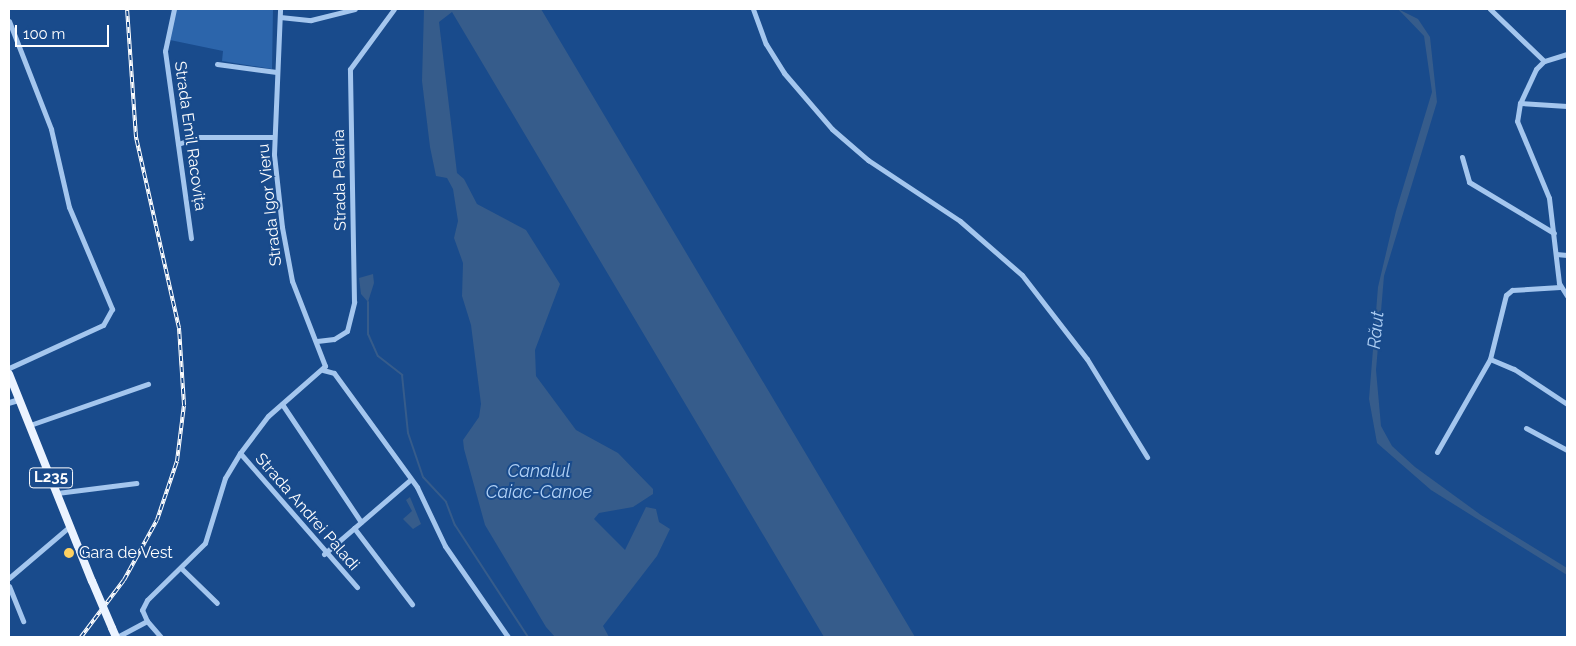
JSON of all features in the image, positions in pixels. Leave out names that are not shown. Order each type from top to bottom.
[{"type":"main road","name":"L235","points":[[9,374],[116,637]]},
{"type":"street","name":"Strada Emil Racovița","points":[[174,9],[165,51],[191,238]]},
{"type":"street","name":"Strada Igor Vieru","points":[[280,9],[274,137],[286,255],[299,303],[317,341],[323,370]]},
{"type":"street","points":[[280,17],[312,20],[355,9]]},
{"type":"street","name":"Strada Palaria","points":[[317,341],[345,332],[354,302],[350,70],[394,9]]},
{"type":"street","points":[[753,9],[766,44],[784,73],[832,129],[868,160],[960,221],[1022,275],[1087,358],[1147,458]]},
{"type":"street","points":[[1490,9],[1544,61]]},
{"type":"street","points":[[9,21],[51,129],[67,202],[112,309],[102,325],[9,368]]},
{"type":"street","points":[[1567,54],[1544,61],[1520,103],[1518,133],[1547,192],[1560,287],[1567,296]]},
{"type":"street","points":[[217,64],[276,72]]},
{"type":"street","points":[[1520,103],[1567,106]]},
{"type":"street","points":[[178,144],[198,137],[274,137]]},
{"type":"street","points":[[1462,156],[1469,182],[1554,233]]},
{"type":"street","points":[[1556,254],[1567,255]]},
{"type":"street","points":[[1437,452],[1490,359],[1508,292],[1560,287]]},
{"type":"street","points":[[1490,359],[1514,368],[1567,404]]},
{"type":"street","points":[[161,637],[147,621],[142,610],[147,600],[205,543],[225,478],[240,453],[282,404],[323,370],[334,372],[409,481],[418,487],[444,546],[508,637]]},
{"type":"street","points":[[30,425],[148,384]]},
{"type":"street","points":[[9,402],[20,400]]},
{"type":"street","points":[[282,404],[361,522]]},
{"type":"street","points":[[1526,428],[1567,450]]},
{"type":"street","name":"Strada Andrei Paladi","points":[[240,453],[324,554],[357,587]]},
{"type":"street","points":[[324,554],[409,481]]},
{"type":"street","points":[[57,493],[136,483]]},
{"type":"street","points":[[9,578],[70,526]]},
{"type":"street","points":[[354,528],[412,604]]},
{"type":"street","points":[[181,568],[217,603]]},
{"type":"street","points":[[9,586],[23,621]]},
{"type":"street","points":[[116,637],[147,621]]},
{"type":"shaded area","points":[[176,9],[273,9],[272,69],[222,61],[223,51],[170,40]]},
{"type":"water","name":"Canalul Caiac-Canoe","points":[[424,9],[541,9],[915,637],[824,637],[452,12],[439,22],[457,173],[464,179],[477,204],[526,230],[560,284],[535,350],[536,376],[576,430],[618,453],[653,489],[653,494],[633,507],[599,513],[594,519],[625,550],[646,507],[656,509],[659,522],[670,529],[657,556],[603,626],[609,637],[555,637],[546,627],[485,525],[464,449],[463,440],[479,417],[481,404],[471,325],[462,296],[463,263],[454,238],[458,221],[453,189],[447,178],[436,176],[430,147],[422,81]]},
{"type":"water","name":"Răut","points":[[1398,9],[1418,19],[1430,37],[1437,102],[1384,276],[1376,370],[1381,426],[1392,446],[1415,467],[1481,515],[1567,568],[1567,575],[1431,490],[1377,443],[1369,399],[1378,287],[1396,211],[1432,92],[1424,36]]},
{"type":"water","points":[[373,274],[374,283],[368,302],[361,294],[359,278]]},
{"type":"water","points":[[410,497],[421,524],[413,529],[403,519],[412,511],[406,500]]},
{"type":"waterway","points":[[368,302],[368,334],[378,356],[402,375],[408,433],[423,477],[446,502],[455,525],[528,637]]},
{"type":"railway","points":[[81,637],[124,580],[157,520],[177,461],[184,405],[179,328],[136,137],[127,9]]},
{"type":"place","name":"Gara de Vest","points":[[69,553]]}]
